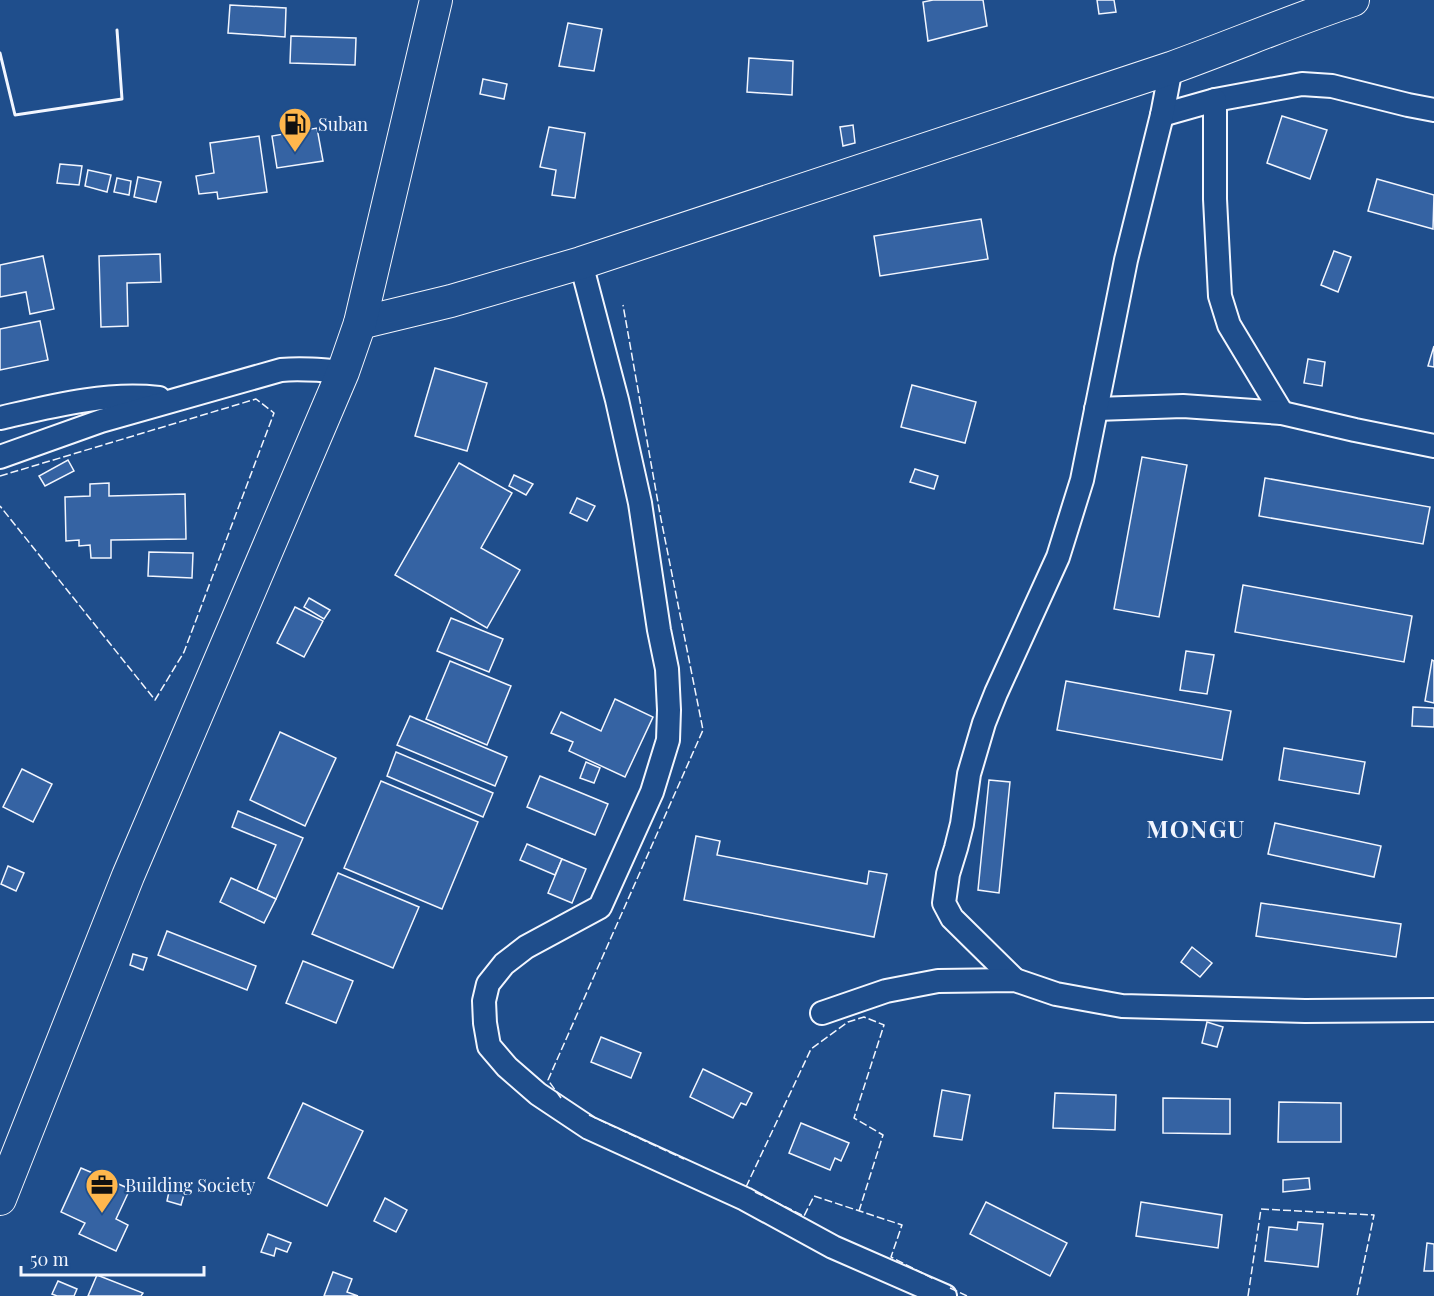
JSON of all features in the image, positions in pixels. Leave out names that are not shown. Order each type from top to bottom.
[{"type":"main road","points":[[0,1199],[128,876],[343,372],[360,323],[435,0]]},
{"type":"main road","points":[[360,323],[451,301],[581,263],[1171,68],[1353,0]]},
{"type":"street","points":[[1016,980],[952,918],[944,903],[948,874],[962,824],[969,774],[984,723],[1058,557],[1082,480],[1126,260],[1162,115],[1171,68]]},
{"type":"street","points":[[1162,115],[1215,100],[1302,84],[1332,86],[1434,110]]},
{"type":"street","points":[[1215,100],[1215,199],[1220,296],[1229,325],[1282,413]]},
{"type":"street","points":[[581,263],[617,400],[640,503],[658,630],[667,669],[668,740],[652,792],[600,907],[526,947],[504,964],[488,984],[484,1001],[489,1046],[507,1067],[537,1094],[589,1128],[745,1199],[833,1247],[945,1296]]},
{"type":"street","points":[[0,457],[101,422],[281,370],[296,368],[343,372]]},
{"type":"street","points":[[0,418],[65,403],[143,396],[175,400]]},
{"type":"street","points":[[1096,409],[1183,406],[1282,413],[1434,446]]},
{"type":"street","points":[[822,1013],[886,991],[938,981],[1016,980],[1056,994],[1122,1006],[1305,1011],[1434,1010]]},
{"type":"building","points":[[983,0],[987,26],[928,41],[923,2]]},
{"type":"building","points":[[1097,0],[1114,0],[1116,12],[1099,14]]},
{"type":"building","points":[[230,5],[286,8],[285,37],[228,33]]},
{"type":"building","points":[[568,23],[602,29],[594,71],[559,66]]},
{"type":"building","points":[[291,36],[356,38],[355,65],[290,63]]},
{"type":"building","points":[[749,58],[793,61],[792,95],[747,92]]},
{"type":"building","points":[[483,79],[507,84],[504,99],[480,94]]},
{"type":"building","points":[[1282,116],[1327,130],[1310,179],[1267,163]]},
{"type":"building","points":[[853,125],[855,143],[843,146],[840,127]]},
{"type":"building","points":[[549,127],[585,133],[575,198],[552,195],[556,170],[540,167]]},
{"type":"building","points":[[317,128],[323,161],[277,168],[272,136]]},
{"type":"building","points":[[259,136],[267,192],[218,199],[217,192],[199,194],[196,176],[214,173],[210,143]]},
{"type":"building","points":[[60,164],[82,166],[79,185],[57,183]]},
{"type":"building","points":[[88,170],[111,175],[107,192],[85,186]]},
{"type":"building","points":[[138,177],[161,182],[156,202],[134,197]]},
{"type":"building","points":[[117,178],[131,181],[129,195],[114,192]]},
{"type":"building","points":[[1377,179],[1434,195],[1433,229],[1368,211]]},
{"type":"building","points":[[981,219],[988,259],[880,276],[874,236]]},
{"type":"building","points":[[1334,251],[1351,257],[1338,292],[1321,285]]},
{"type":"building","points":[[160,254],[161,282],[127,283],[128,326],[101,327],[99,256]]},
{"type":"building","points":[[43,256],[54,309],[30,314],[26,292],[0,297],[0,265]]},
{"type":"building","points":[[40,321],[48,360],[0,370],[0,329]]},
{"type":"building","points":[[1434,346],[1434,367],[1428,366]]},
{"type":"building","points":[[1308,359],[1325,362],[1322,386],[1304,383]]},
{"type":"building","points":[[435,368],[487,383],[467,451],[415,436]]},
{"type":"building","points":[[912,385],[976,402],[965,443],[901,427]]},
{"type":"building","points":[[1142,457],[1187,465],[1159,617],[1114,609]]},
{"type":"building","points":[[68,460],[74,471],[45,486],[39,476]]},
{"type":"building","points":[[459,463],[512,493],[481,548],[520,570],[487,628],[395,575]]},
{"type":"building","points":[[915,469],[938,476],[934,489],[910,482]]},
{"type":"building","points":[[514,475],[533,484],[526,495],[509,486]]},
{"type":"building","points":[[1265,478],[1430,507],[1423,544],[1259,516]]},
{"type":"building","points":[[109,483],[109,496],[185,494],[186,539],[111,540],[111,558],[91,558],[90,545],[79,546],[79,540],[66,541],[65,497],[90,496],[90,484]]},
{"type":"building","points":[[577,498],[595,506],[587,521],[570,513]]},
{"type":"building","points":[[149,552],[193,553],[192,578],[148,576]]},
{"type":"building","points":[[1243,585],[1412,616],[1404,662],[1235,632]]},
{"type":"building","points":[[309,598],[330,610],[324,619],[304,607]]},
{"type":"building","points":[[295,607],[323,621],[304,657],[277,643]]},
{"type":"building","points":[[451,618],[503,639],[489,672],[437,651]]},
{"type":"building","points":[[1186,651],[1214,655],[1207,694],[1180,690]]},
{"type":"building","points":[[1432,660],[1434,661],[1434,703],[1425,701]]},
{"type":"building","points":[[450,661],[511,686],[487,745],[426,719]]},
{"type":"building","points":[[1066,681],[1231,711],[1222,760],[1057,730]]},
{"type":"building","points":[[615,699],[653,717],[625,777],[569,751],[573,742],[551,733],[561,712],[601,731]]},
{"type":"building","points":[[1413,707],[1434,708],[1434,727],[1412,726]]},
{"type":"building","points":[[410,716],[507,757],[495,786],[397,745]]},
{"type":"building","points":[[280,732],[336,758],[305,826],[250,800]]},
{"type":"building","points":[[1284,748],[1365,762],[1359,794],[1279,780]]},
{"type":"building","points":[[396,752],[493,793],[483,817],[387,776]]},
{"type":"building","points":[[586,762],[600,768],[594,783],[580,778]]},
{"type":"building","points":[[22,769],[52,784],[33,822],[3,807]]},
{"type":"building","points":[[540,776],[608,804],[595,835],[527,807]]},
{"type":"building","points":[[989,780],[1010,782],[999,893],[978,890]]},
{"type":"building","points":[[381,781],[478,822],[442,909],[344,868]]},
{"type":"building","points":[[238,811],[303,838],[276,899],[257,890],[276,845],[232,827]]},
{"type":"building","points":[[1275,823],[1381,846],[1374,877],[1268,854]]},
{"type":"building","points":[[696,836],[720,841],[717,855],[867,884],[869,871],[887,874],[874,937],[684,900]]},
{"type":"building","points":[[527,844],[562,859],[555,875],[520,860]]},
{"type":"building","points":[[562,859],[586,869],[572,903],[548,893]]},
{"type":"building","points":[[8,866],[24,873],[16,891],[1,884]]},
{"type":"building","points":[[338,873],[419,907],[393,968],[312,934]]},
{"type":"building","points":[[231,878],[276,899],[264,923],[220,902]]},
{"type":"building","points":[[1261,903],[1401,924],[1396,957],[1256,936]]},
{"type":"building","points":[[167,931],[256,966],[247,990],[158,955]]},
{"type":"building","points":[[1192,947],[1212,963],[1200,977],[1181,962]]},
{"type":"building","points":[[133,954],[147,958],[143,970],[130,965]]},
{"type":"building","points":[[303,961],[353,981],[336,1023],[286,1003]]},
{"type":"building","points":[[1207,1022],[1223,1027],[1217,1047],[1202,1043]]},
{"type":"building","points":[[601,1037],[641,1053],[631,1078],[591,1062]]},
{"type":"building","points":[[703,1069],[752,1093],[746,1105],[741,1103],[733,1118],[690,1097]]},
{"type":"building","points":[[942,1090],[970,1095],[962,1140],[934,1136]]},
{"type":"building","points":[[1055,1093],[1116,1095],[1115,1130],[1053,1128]]},
{"type":"building","points":[[1163,1098],[1230,1099],[1230,1134],[1163,1133]]},
{"type":"building","points":[[1279,1102],[1341,1103],[1341,1142],[1278,1142]]},
{"type":"building","points":[[303,1103],[363,1131],[327,1206],[268,1178]]},
{"type":"building","points":[[801,1123],[849,1143],[841,1161],[835,1158],[830,1170],[789,1153]]},
{"type":"building","points":[[81,1168],[130,1189],[116,1219],[128,1225],[116,1251],[79,1234],[85,1223],[61,1212]]},
{"type":"building","points":[[1309,1178],[1310,1189],[1283,1192],[1283,1180]]},
{"type":"building","points":[[170,1187],[185,1191],[181,1205],[167,1201]]},
{"type":"building","points":[[385,1198],[407,1210],[396,1232],[374,1221]]},
{"type":"building","points":[[986,1202],[1067,1243],[1050,1276],[970,1234]]},
{"type":"building","points":[[1141,1202],[1222,1215],[1218,1248],[1136,1236]]},
{"type":"building","points":[[1298,1222],[1323,1224],[1318,1267],[1265,1261],[1269,1227],[1297,1230]]},
{"type":"building","points":[[268,1234],[291,1243],[287,1252],[276,1248],[274,1256],[261,1252]]},
{"type":"building","points":[[1427,1243],[1434,1244],[1434,1271],[1424,1271]]},
{"type":"building","points":[[333,1272],[352,1279],[347,1292],[358,1296],[324,1296]]},
{"type":"building","points":[[97,1275],[143,1293],[141,1296],[88,1296]]},
{"type":"building","points":[[58,1281],[77,1289],[74,1296],[52,1294]]},
{"type":"fence","points":[[561,1098],[548,1080],[703,730],[660,514],[623,305]]},
{"type":"fence","points":[[0,476],[256,399],[274,413],[184,652],[155,700],[0,506]]},
{"type":"fence","points":[[746,1187],[811,1049],[848,1022],[864,1017],[884,1025],[854,1118],[883,1135],[859,1211]]},
{"type":"fence","points":[[589,1115],[684,1159]]},
{"type":"fence","points":[[755,1192],[804,1216],[814,1196],[902,1225],[891,1257],[934,1279]]},
{"type":"fence","points":[[1248,1296],[1261,1209],[1374,1215],[1357,1296]]},
{"type":"fence","points":[[950,1288],[967,1296]]},
{"type":"wall","points":[[0,53],[15,115],[122,99],[117,30]]},
{"type":"place","name":"Suban","points":[[295,153]]},
{"type":"place","name":"Building Society","points":[[102,1214]]},
{"type":"district","name":"MONGU","points":[[1196,828]]}]
